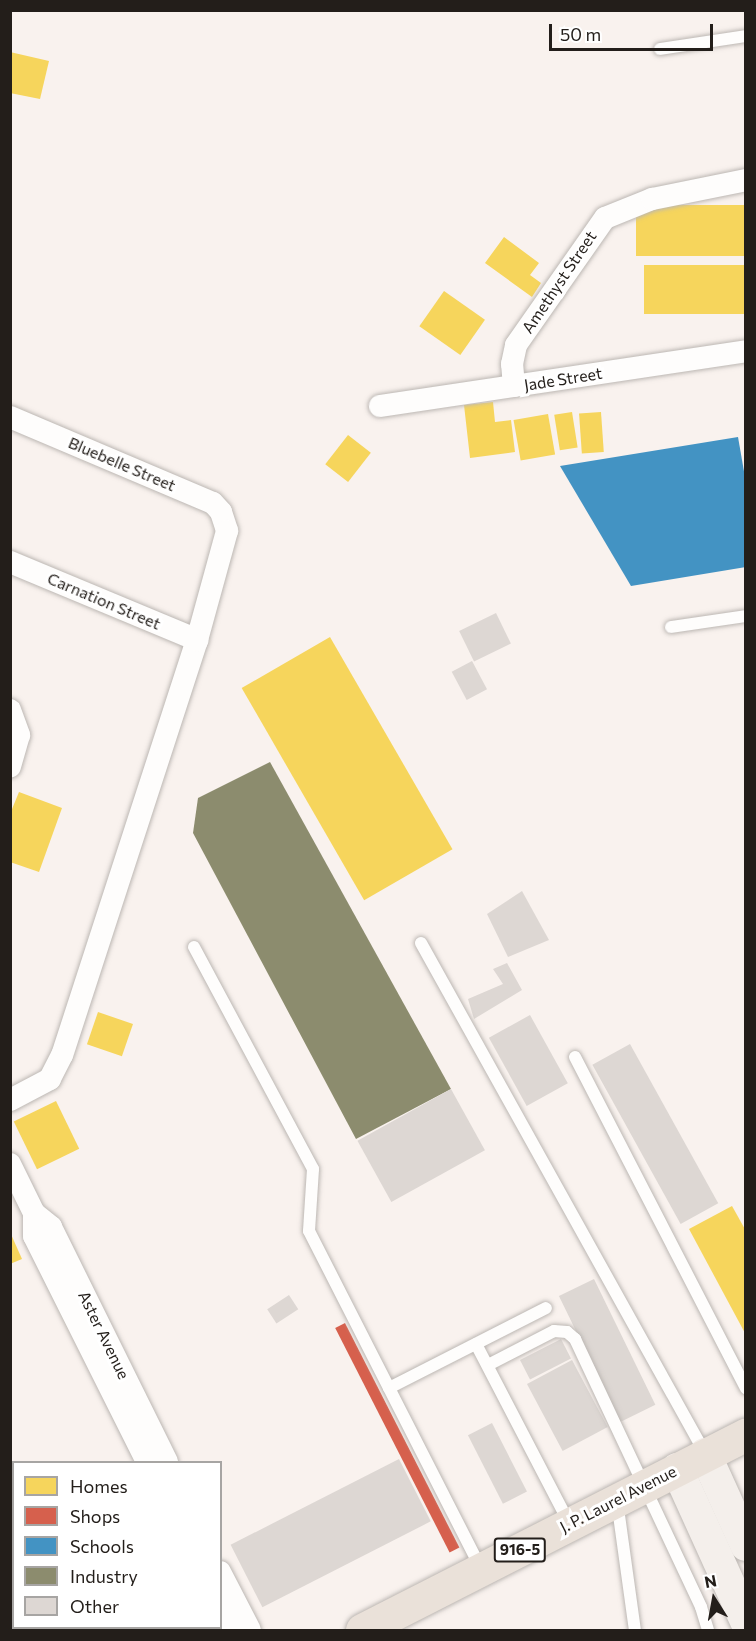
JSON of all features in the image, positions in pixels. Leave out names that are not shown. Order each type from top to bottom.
[{"type":"main road","name":"J. P. Laurel Avenue","points":[[362,1630],[746,1434]]},
{"type":"street","name":"Amethyst Street","points":[[514,386],[512,364],[516,345],[605,218],[652,199],[746,180]]},
{"type":"street","name":"Jade Street","points":[[380,406],[746,351]]},
{"type":"street","name":"Bluebelle Street","points":[[10,417],[213,503],[225,521],[226,542],[196,639]]},
{"type":"street","name":"Carnation Street","points":[[10,562],[196,639]]},
{"type":"street","points":[[10,1100],[50,1078],[59,1062],[196,639]]},
{"type":"street","points":[[10,710],[20,735],[10,767]]},
{"type":"street","name":"Aster Avenue","points":[[10,1164],[34,1213],[51,1227],[59,1266],[127,1402],[166,1461]]},
{"type":"street","name":"Aster Avenue","points":[[127,1402],[147,1461]]},
{"type":"street","points":[[705,1454],[746,1545]]},
{"type":"street","points":[[677,1469],[746,1621]]},
{"type":"street","points":[[222,1576],[250,1630]]},
{"type":"street","points":[[222,1612],[232,1630]]},
{"type":"lane","points":[[660,49],[746,36]]},
{"type":"lane","points":[[671,627],[746,616]]},
{"type":"lane","points":[[421,944],[705,1454]]},
{"type":"lane","points":[[194,947],[313,1169],[309,1231],[482,1569]]},
{"type":"lane","points":[[576,1057],[746,1389]]},
{"type":"lane","points":[[389,1388],[546,1308]]},
{"type":"lane","points":[[488,1365],[554,1331],[567,1332],[575,1340],[630,1493],[701,1607],[708,1630]]},
{"type":"lane","points":[[476,1344],[570,1524]]},
{"type":"lane","points":[[630,1493],[635,1630]]},
{"type":"building: Homes","points":[[10,52],[49,61],[40,99],[10,93]]},
{"type":"building: Homes","points":[[636,205],[746,205],[746,256],[636,256]]},
{"type":"building: Homes","points":[[504,237],[539,263],[530,275],[541,283],[532,297],[485,263]]},
{"type":"building: Homes","points":[[644,265],[746,265],[746,314],[644,314]]},
{"type":"building: Homes","points":[[444,291],[485,320],[460,355],[419,326]]},
{"type":"building: Homes","points":[[493,402],[495,422],[511,420],[515,452],[470,458],[464,405]]},
{"type":"building: Homes","points":[[572,412],[578,448],[560,450],[554,415]]},
{"type":"building: Homes","points":[[601,412],[604,452],[582,453],[579,414]]},
{"type":"building: Homes","points":[[548,414],[555,454],[521,460],[514,420]]},
{"type":"building: Homes","points":[[348,435],[371,453],[348,482],[325,464]]},
{"type":"building: Homes","points":[[330,637],[453,849],[364,900],[242,688]]},
{"type":"building: Homes","points":[[19,792],[62,808],[39,872],[10,862],[10,814]]},
{"type":"building: Homes","points":[[98,1012],[133,1024],[122,1056],[87,1044]]},
{"type":"building: Homes","points":[[56,1101],[79,1149],[37,1169],[14,1122]]},
{"type":"building: Homes","points":[[732,1206],[746,1231],[746,1335],[689,1229]]},
{"type":"building: Homes","points":[[10,1232],[22,1259],[10,1264]]},
{"type":"building: Shops","points":[[345,1323],[459,1548],[450,1553],[335,1328]]},
{"type":"building: Shops","points":[[124,1629],[176,1629],[176,1630]]},
{"type":"building: Schools","points":[[738,437],[746,483],[746,567],[631,586],[560,466]]},
{"type":"building: Industry","points":[[270,762],[451,1089],[356,1139],[193,833],[198,798]]},
{"type":"building: Other","points":[[496,613],[511,644],[474,662],[459,631]]},
{"type":"building: Other","points":[[472,661],[487,689],[467,700],[452,672]]},
{"type":"building: Other","points":[[522,891],[549,940],[508,957],[487,914]]},
{"type":"building: Other","points":[[507,963],[522,990],[474,1019],[468,999],[503,984],[493,969]]},
{"type":"building: Other","points":[[530,1015],[568,1083],[527,1106],[489,1038]]},
{"type":"building: Other","points":[[630,1044],[718,1203],[681,1224],[592,1065]]},
{"type":"building: Other","points":[[451,1089],[485,1150],[391,1202],[357,1141]]},
{"type":"building: Other","points":[[594,1279],[655,1405],[620,1422],[559,1296]]},
{"type":"building: Other","points":[[289,1295],[298,1309],[276,1323],[267,1309]]},
{"type":"building: Other","points":[[561,1339],[571,1359],[530,1379],[520,1360]]},
{"type":"building: Other","points":[[572,1360],[608,1427],[563,1451],[527,1384]]},
{"type":"building: Other","points":[[492,1423],[527,1492],[503,1504],[468,1435]]},
{"type":"building: Other","points":[[399,1459],[431,1521],[262,1607],[231,1545]]}]
